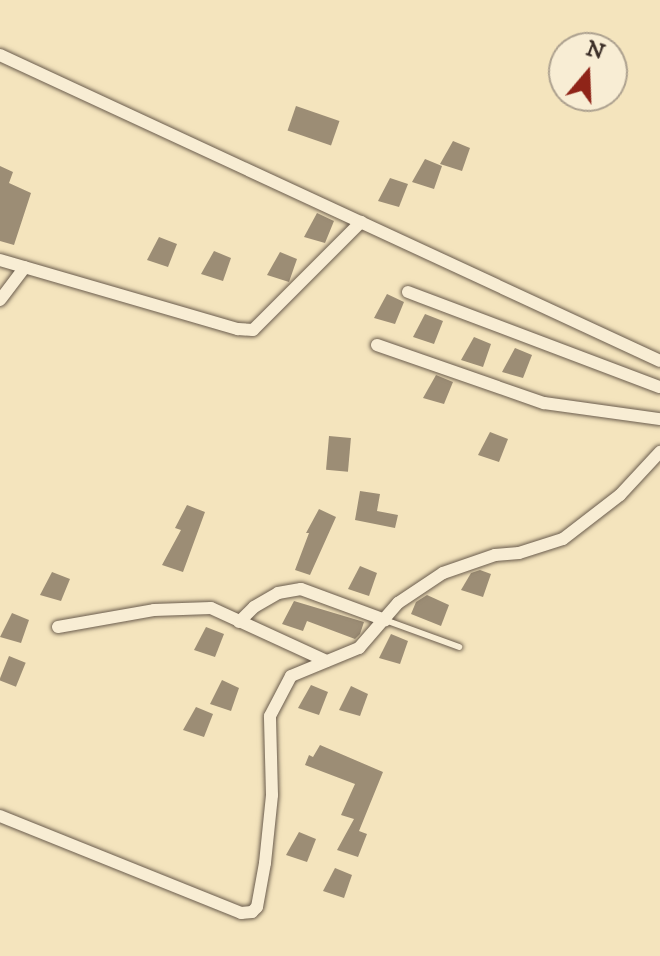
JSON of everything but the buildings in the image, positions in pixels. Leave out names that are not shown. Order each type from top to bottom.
[{"type":"street","points":[[0,71],[5,57],[660,361]]},
{"type":"street","points":[[0,260],[238,329],[253,330],[361,222]]},
{"type":"street","points":[[0,300],[25,267]]},
{"type":"street","points":[[408,292],[660,387]]},
{"type":"street","points":[[377,345],[544,403],[660,419]]},
{"type":"street","points":[[0,816],[248,914],[257,907],[265,863],[272,795],[270,716],[291,676],[359,648],[398,603],[443,573],[495,555],[519,553],[563,539],[620,495],[660,452]]},
{"type":"street","points":[[239,622],[254,607],[278,593],[301,589],[385,620]]},
{"type":"street","points":[[58,627],[154,610],[211,608],[326,661]]},
{"type":"lane","points":[[385,620],[459,647]]}]
